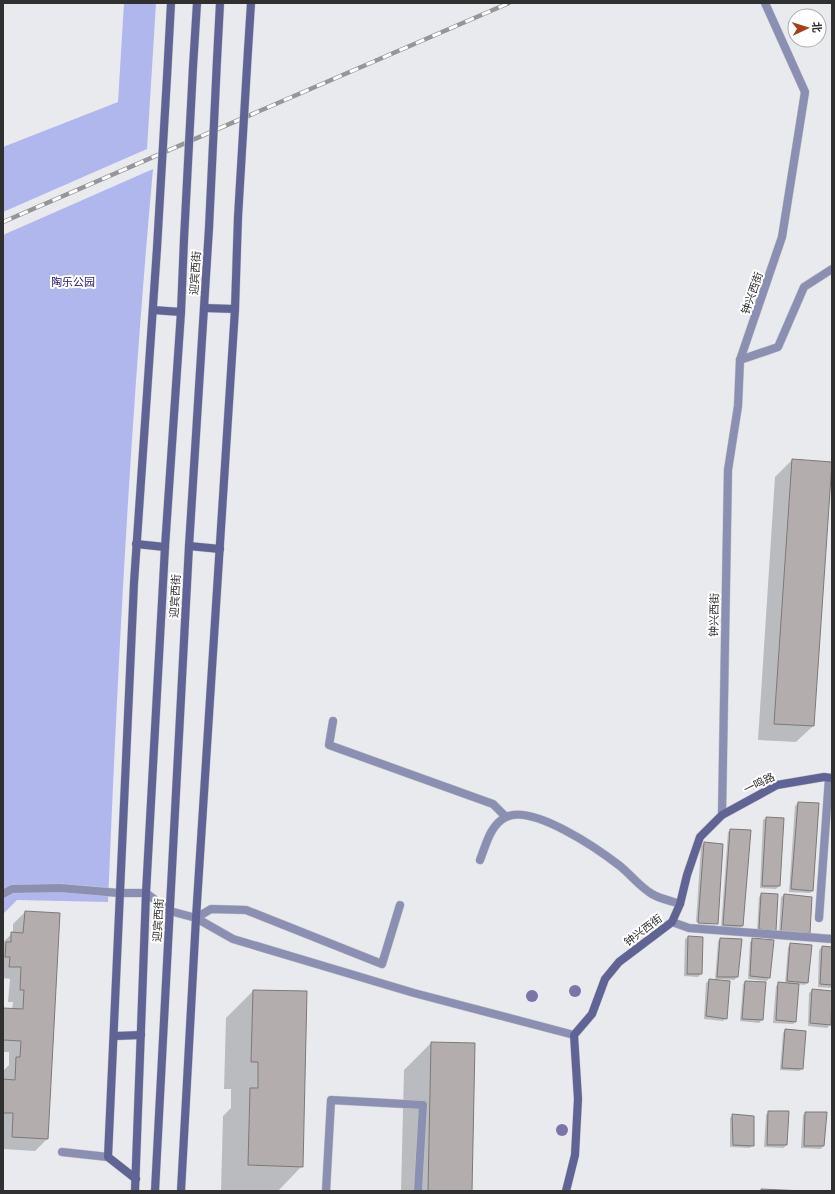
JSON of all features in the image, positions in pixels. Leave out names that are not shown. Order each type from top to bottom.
[{"type":"street","points":[[108,1157],[136,544],[153,310],[171,3]]},
{"type":"street","name":"迎宾西街","points":[[135,1191],[146,893],[165,547],[181,312],[197,3]]},
{"type":"street","name":"迎宾西街","points":[[155,1191],[189,546],[209,228],[220,3]]},
{"type":"street","points":[[181,1191],[196,918],[235,310],[238,217],[251,3]]},
{"type":"street","name":"钟兴西街","points":[[574,1035],[592,1014],[606,979],[619,962],[672,922],[680,904],[687,875],[700,837],[722,815],[728,470],[738,406],[740,360],[782,237],[805,92],[765,3]]},
{"type":"street","points":[[740,360],[778,347],[804,287],[832,269]]},
{"type":"street","points":[[204,308],[235,310]]},
{"type":"street","points":[[153,310],[181,312]]},
{"type":"street","points":[[136,544],[165,547]]},
{"type":"street","points":[[189,546],[220,549]]},
{"type":"street","points":[[333,721],[329,744],[493,804],[506,817]]},
{"type":"street","points":[[819,918],[831,778]]},
{"type":"street","name":"一鸣路","points":[[722,815],[777,785],[831,778]]},
{"type":"street","points":[[480,860],[492,829],[506,817],[521,815],[550,822],[592,846],[620,866],[652,894],[680,904]]},
{"type":"street","points":[[3,894],[12,889],[60,888],[119,893],[146,893],[170,911],[196,918],[233,939],[414,993],[574,1035],[578,1099],[575,1155],[566,1191]]},
{"type":"street","points":[[196,918],[211,909],[246,910],[382,964],[400,905]]},
{"type":"street","points":[[672,922],[689,928],[832,939]]},
{"type":"street","points":[[114,1036],[141,1035]]},
{"type":"street","points":[[326,1191],[331,1100],[423,1105],[418,1191]]},
{"type":"street","points":[[62,1152],[108,1157],[136,1179]]},
{"type":"green space","points":[[124,3],[156,3],[147,149],[3,212],[3,147],[118,102]]},
{"type":"green space","name":"陶乐公园","points":[[153,169],[138,352],[126,535],[108,902],[17,900],[3,914],[3,235]]},
{"type":"building","points":[[792,459],[832,462],[814,726],[774,724]]},
{"type":"building","points":[[798,802],[819,803],[813,891],[791,889]]},
{"type":"building","points":[[766,817],[784,818],[780,886],[762,886]]},
{"type":"building","points":[[730,829],[751,830],[743,926],[723,925]]},
{"type":"building","points":[[704,842],[723,844],[718,924],[698,923]]},
{"type":"building","points":[[761,893],[778,894],[776,931],[759,929]]},
{"type":"building","points":[[784,894],[812,897],[810,933],[781,932]]},
{"type":"building","points":[[25,911],[60,913],[48,1139],[12,1137],[13,1113],[3,1113],[3,1079],[15,1080],[16,1057],[20,1057],[21,1041],[3,1040],[3,1008],[23,1009],[24,990],[20,990],[21,967],[9,967],[10,957],[5,957],[6,942],[11,942],[11,932],[23,933]]},
{"type":"building","points":[[688,936],[703,937],[702,974],[687,974]]},
{"type":"building","points":[[720,938],[742,939],[738,977],[717,977]]},
{"type":"building","points":[[752,938],[774,940],[770,978],[750,976]]},
{"type":"building","points":[[790,943],[812,945],[808,983],[787,981]]},
{"type":"building","points":[[822,946],[832,947],[832,985],[820,984]]},
{"type":"building","points":[[709,979],[730,981],[727,1019],[706,1016]]},
{"type":"building","points":[[745,981],[766,982],[763,1020],[742,1019]]},
{"type":"building","points":[[778,982],[799,984],[796,1022],[776,1020]]},
{"type":"building","points":[[812,989],[832,991],[831,1025],[810,1023]]},
{"type":"building","points":[[253,990],[307,991],[303,1167],[248,1165],[250,1088],[258,1088],[258,1062],[251,1062]]},
{"type":"building","points":[[785,1029],[806,1031],[803,1069],[782,1068]]},
{"type":"building","points":[[431,1042],[475,1043],[472,1191],[428,1191]]},
{"type":"building","points":[[768,1111],[789,1111],[787,1145],[767,1145]]},
{"type":"building","points":[[805,1112],[827,1112],[824,1146],[804,1146]]},
{"type":"building","points":[[732,1114],[754,1116],[754,1146],[733,1145]]},
{"type":"building","points":[[761,1189],[804,1191],[761,1191]]},
{"type":"railway","points":[[3,222],[509,3]]}]
